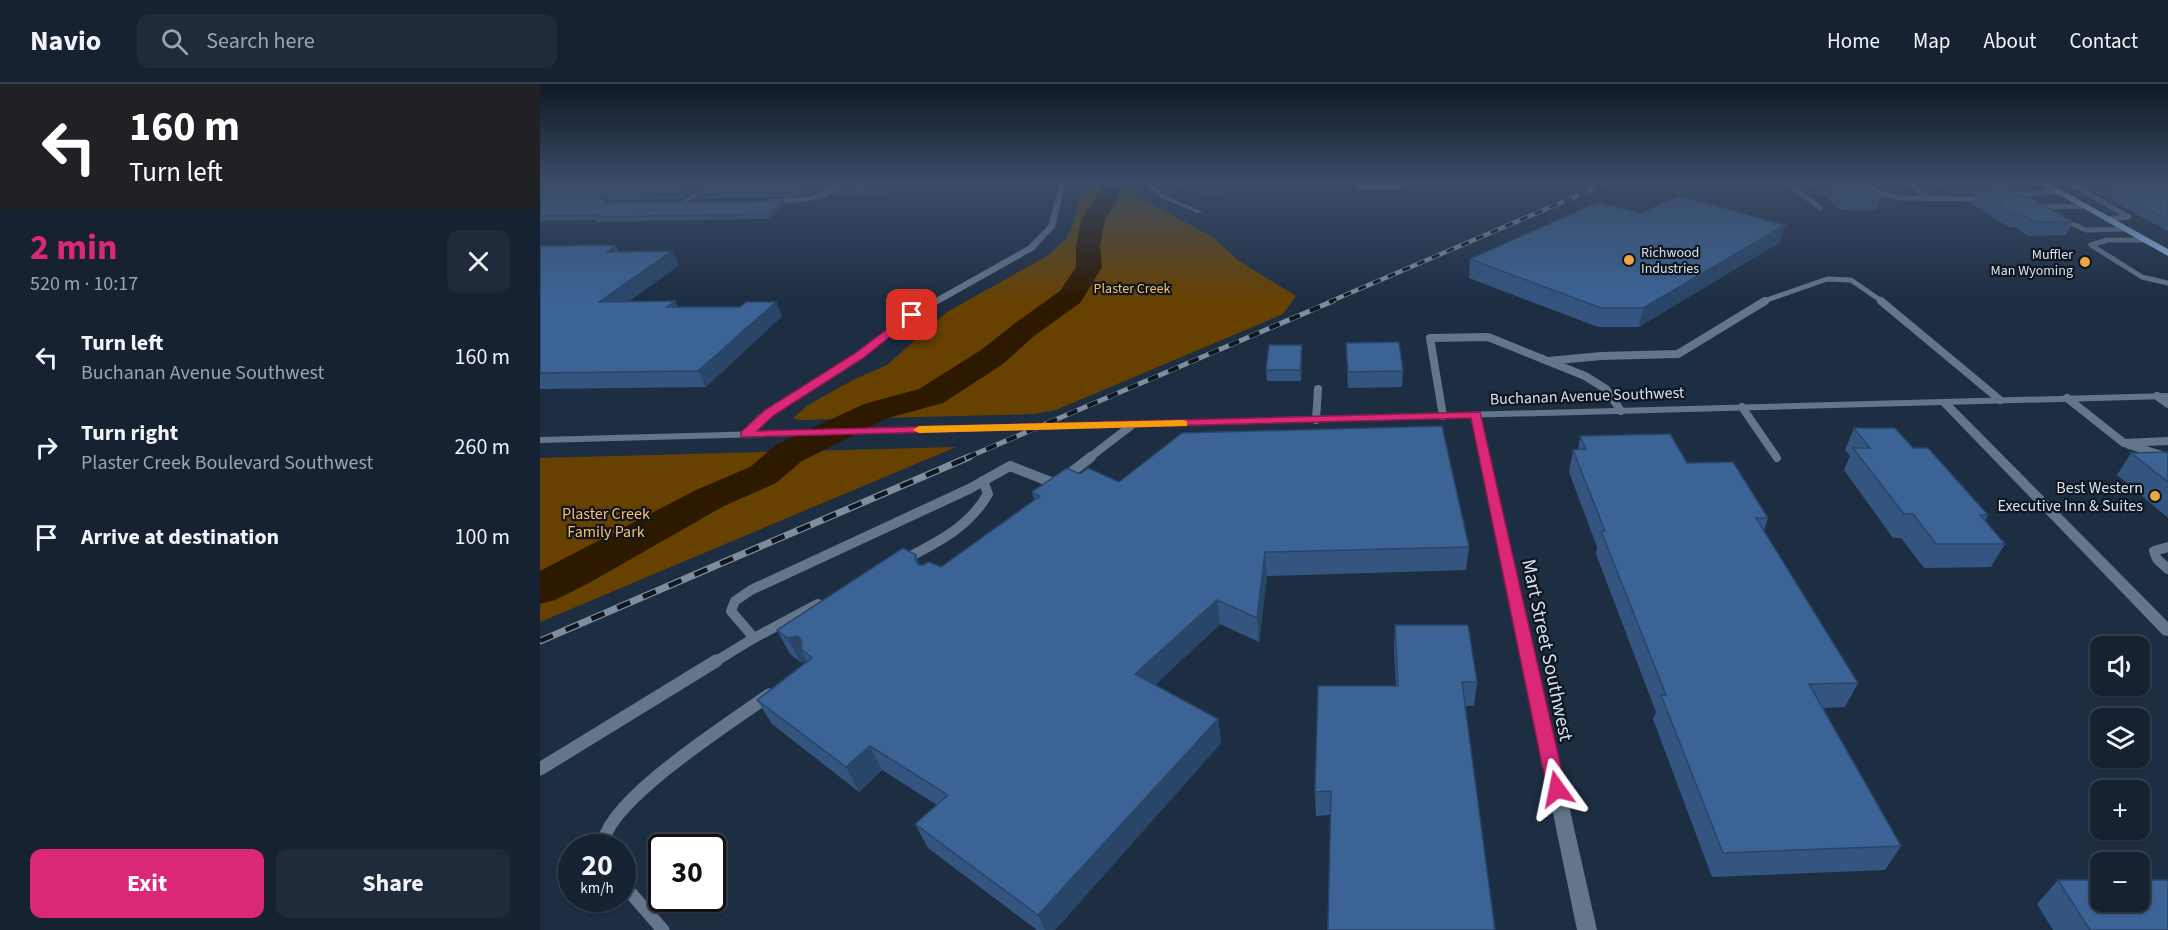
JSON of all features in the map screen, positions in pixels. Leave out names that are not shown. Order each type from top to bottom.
[{"type":"main road","points":[[2111,221],[2168,253]]},
{"type":"street","points":[[746,435],[770,412],[858,357],[912,315],[1031,248],[1051,227],[1052,221]]},
{"type":"street","name":"Buchanan Avenue Southwest","points":[[540,440],[2163,396]]},
{"type":"street","points":[[1944,402],[2168,631]]},
{"type":"street","name":"Mart Street Southwest","points":[[1476,415],[1587,930]]},
{"type":"lane","points":[[2068,221],[2079,228],[2126,229]]},
{"type":"lane","points":[[2144,240],[2107,240],[2091,245],[2142,277],[2168,283]]},
{"type":"lane","points":[[1548,362],[1600,356],[1678,354],[1758,303],[1827,279],[1851,280],[1873,294],[2000,400]]},
{"type":"lane","points":[[1443,416],[1430,338],[1488,337],[1584,376],[1606,389],[1621,411]]},
{"type":"lane","points":[[1316,420],[1318,389]]},
{"type":"lane","points":[[2163,396],[2168,404]]},
{"type":"lane","points":[[2067,398],[2124,443],[2168,457]]},
{"type":"lane","points":[[1742,407],[1777,458]]},
{"type":"lane","points":[[1047,491],[1132,425]]},
{"type":"lane","points":[[2124,443],[2168,441]]},
{"type":"lane","points":[[754,638],[731,611],[735,601],[742,595],[983,481],[1010,466],[1056,484]]},
{"type":"lane","points":[[896,564],[958,529],[972,516],[988,494],[983,481]]},
{"type":"lane","points":[[2168,547],[2154,551],[2157,559],[2168,569]]},
{"type":"lane","points":[[540,769],[754,638],[825,601]]},
{"type":"lane","points":[[607,834],[612,821],[645,785],[779,688]]},
{"type":"lane","points":[[636,899],[663,930]]},
{"type":"green space","name":"Plaster Creek","points":[[1074,221],[1184,221],[1214,238],[1239,261],[1296,296],[1283,314],[1056,410],[1034,414],[801,420],[793,418],[808,405],[853,380],[887,365],[947,312],[1047,256],[1066,239]]},
{"type":"green space","name":"Plaster Creek Family Park","points":[[956,447],[540,622],[540,458]]},
{"type":"building","name":"Richwood Industries","points":[[1554,221],[1772,221],[1785,225],[1643,308],[1601,308],[1470,259]]},
{"type":"building","points":[[540,246],[616,246],[607,252],[672,251],[599,302],[675,301],[667,307],[740,307],[746,302],[776,302],[698,371],[540,373]]},
{"type":"building","points":[[1399,342],[1403,371],[1348,372],[1346,343]]},
{"type":"building","points":[[1269,345],[1302,345],[1300,370],[1266,370]]},
{"type":"building","points":[[1442,426],[1469,547],[1265,552],[1257,618],[1217,600],[1135,674],[1218,719],[1038,915],[915,824],[948,795],[870,746],[846,767],[757,700],[812,658],[801,649],[802,642],[798,636],[787,638],[777,630],[903,548],[916,555],[915,560],[919,565],[929,562],[941,567],[1040,496],[1032,492],[1067,468],[1080,474],[1088,468],[1119,482],[1182,433]]},
{"type":"building","points":[[1854,428],[1895,428],[1913,448],[1928,448],[1988,515],[1980,515],[2005,544],[1936,544],[1913,514],[1904,514],[1853,448],[1870,448]]},
{"type":"building","points":[[1670,434],[1687,463],[1733,462],[1768,518],[1756,518],[1858,683],[1809,684],[1901,846],[1723,853],[1661,695],[1666,695],[1601,531],[1605,531],[1573,450],[1586,449],[1580,436]]},
{"type":"building","points":[[2168,452],[2168,482],[2131,453]]},
{"type":"building","points":[[1395,625],[1468,625],[1477,682],[1462,682],[1495,930],[1328,930],[1331,791],[1315,792],[1318,686],[1398,686]]},
{"type":"building","points":[[2058,880],[2090,880],[2090,912],[2150,912],[2150,880],[2168,880],[2168,930],[2090,930]]},
{"type":"waterway","name":"Plaster Creek","points":[[540,589],[574,573],[710,498],[763,475],[789,453],[876,411],[931,396],[992,357],[1024,330],[1070,297],[1089,267],[1088,246],[1093,221]]},
{"type":"railway","points":[[1329,302],[1517,221]]},
{"type":"railway","points":[[966,458],[1333,301]]},
{"type":"railway","points":[[540,641],[969,457]]},
{"type":"slow traffic","points":[[919,430],[1183,423]]},
{"type":"place","name":"Richwood Industries","points":[[1629,260]]},
{"type":"place","name":"Muffler Man Wyoming","points":[[2085,262]]},
{"type":"place","name":"Best Western Executive Inn & Suites","points":[[2155,496]]},
{"type":"route","points":[[912,315],[858,357],[770,412],[746,435],[1476,415],[1557,789]]}]
